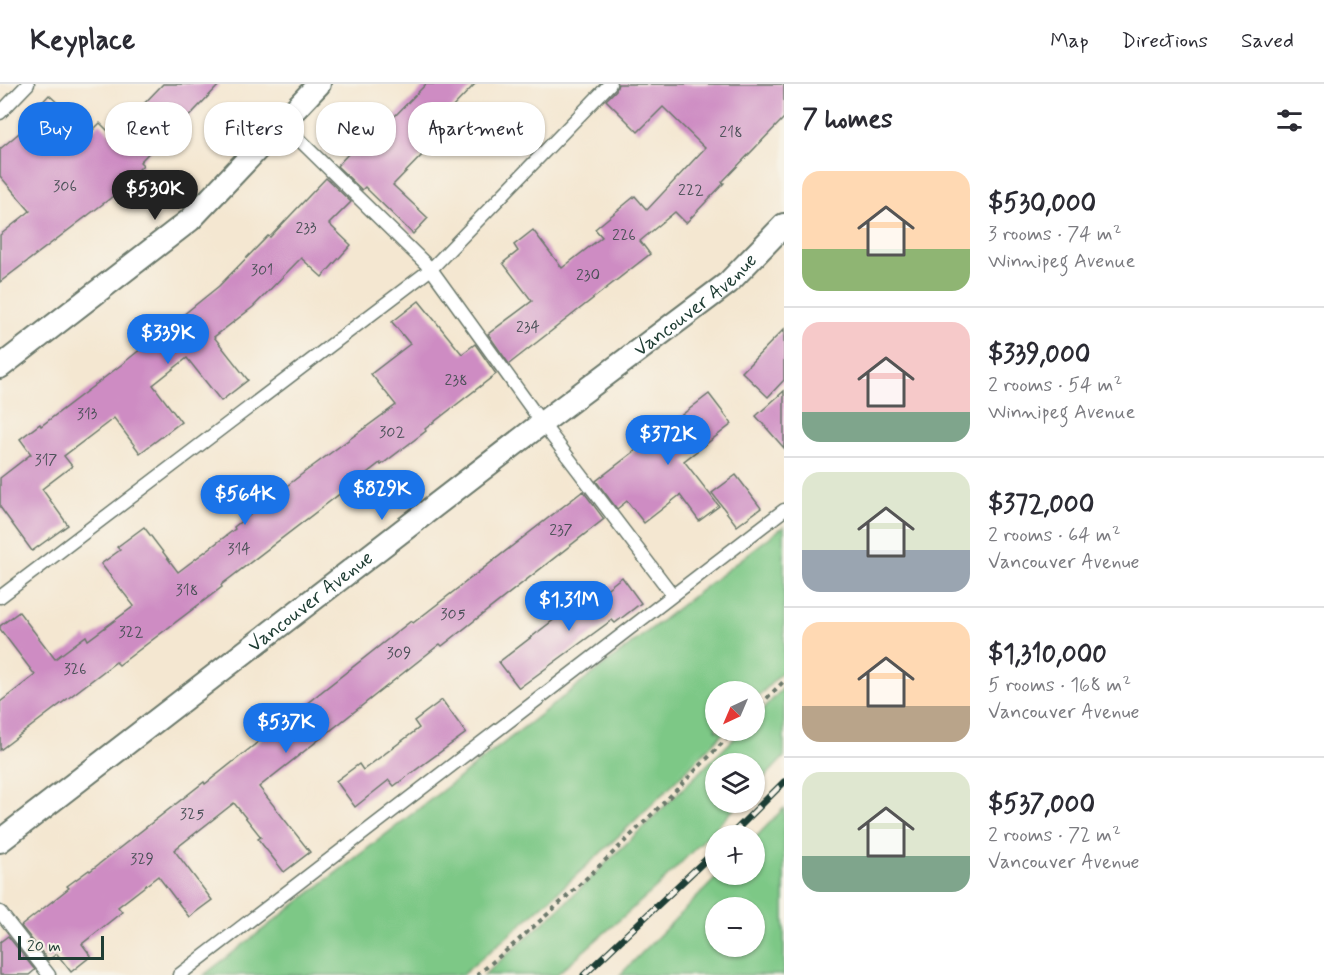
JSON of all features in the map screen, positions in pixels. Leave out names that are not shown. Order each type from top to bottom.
[{"type":"street","points":[[302,102],[319,84]]},
{"type":"street","points":[[0,367],[190,220],[251,156]]},
{"type":"street","name":"Vancouver Avenue","points":[[0,841],[542,423],[728,283],[784,225]]},
{"type":"lane","points":[[0,113],[28,84]]},
{"type":"lane","points":[[0,597],[431,269],[610,84]]},
{"type":"lane","points":[[304,145],[431,269],[542,423],[672,594]]},
{"type":"lane","points":[[179,975],[784,510]]},
{"type":"lane","points":[[0,912],[49,975]]},
{"type":"path","points":[[765,700],[784,681]]},
{"type":"path","points":[[477,975],[562,901],[660,807],[724,741]]},
{"type":"green space","points":[[784,526],[784,670],[765,690],[765,681],[705,681],[705,741],[715,741],[597,856],[462,975],[204,975]]},
{"type":"green space","points":[[784,687],[784,757],[765,777],[765,753],[719,753],[732,741],[765,741],[765,707]]},
{"type":"green space","points":[[705,767],[705,813],[730,813],[718,825],[705,825],[705,838],[656,888],[556,975],[484,975],[560,908]]},
{"type":"green space","points":[[784,808],[784,975],[620,975],[709,885],[765,885],[765,828]]},
{"type":"building","points":[[163,84],[220,84],[192,113],[192,102],[146,102]]},
{"type":"building","points":[[426,84],[475,84],[458,102],[409,102]]},
{"type":"building","points":[[618,84],[784,84],[784,118],[686,223],[675,212],[640,241],[650,254],[509,364],[488,334],[532,301],[503,263],[518,251],[514,245],[533,230],[562,268],[602,237],[595,229],[635,196],[647,210],[705,148],[663,107],[638,132],[606,100],[616,90]]},
{"type":"building","points":[[49,95],[57,102],[42,102]]},
{"type":"building","points":[[408,103],[408,156],[421,156],[393,185],[428,218],[413,234],[365,187],[362,190],[337,166],[346,156],[396,156],[396,115]]},
{"type":"building","points":[[100,123],[105,128],[105,156],[146,156],[140,162],[143,165],[112,197],[0,282],[0,235],[30,211],[0,176],[0,149],[18,134],[18,156],[93,156],[93,130]]},
{"type":"building","points":[[326,178],[351,202],[329,224],[351,245],[322,277],[301,258],[253,307],[214,337],[248,380],[221,401],[187,358],[153,385],[181,422],[140,453],[114,418],[64,456],[72,466],[42,489],[68,525],[32,551],[0,507],[0,478],[31,454],[20,439],[40,424],[41,426],[121,365],[219,286]]},
{"type":"building","points":[[419,301],[462,354],[475,344],[496,374],[425,429],[426,431],[381,465],[380,463],[221,585],[222,587],[119,665],[116,662],[0,750],[0,702],[35,675],[0,626],[19,612],[55,659],[86,636],[88,640],[134,606],[101,564],[120,550],[117,547],[144,527],[178,572],[306,471],[396,405],[371,374],[410,344],[392,322]]},
{"type":"building","points":[[784,329],[784,380],[768,397],[742,372]]},
{"type":"building","points":[[784,391],[784,448],[756,416]]},
{"type":"building","points":[[709,394],[732,424],[684,461],[719,506],[699,521],[680,495],[644,523],[627,501],[617,509],[596,481]]},
{"type":"building","points":[[736,475],[761,508],[737,526],[712,493]]},
{"type":"building","points":[[583,491],[604,519],[442,646],[440,644],[259,787],[310,852],[284,872],[258,839],[261,837],[234,803],[174,850],[212,900],[189,917],[158,876],[118,907],[122,912],[82,944],[91,956],[71,972],[57,954],[48,960],[21,926],[69,888],[67,886],[90,871],[204,782],[205,784],[411,621],[413,623]]},
{"type":"building","points":[[622,577],[641,603],[615,623],[612,620],[519,688],[499,662],[573,605],[578,611]]},
{"type":"building","points":[[442,700],[466,733],[394,786],[389,780],[355,807],[336,781],[359,764],[363,770],[419,728],[414,721]]},
{"type":"building","points":[[8,936],[35,970],[29,975],[0,975],[0,942]]},
{"type":"railway","points":[[741,825],[784,782]]},
{"type":"railway","points":[[584,975],[705,860]]}]
